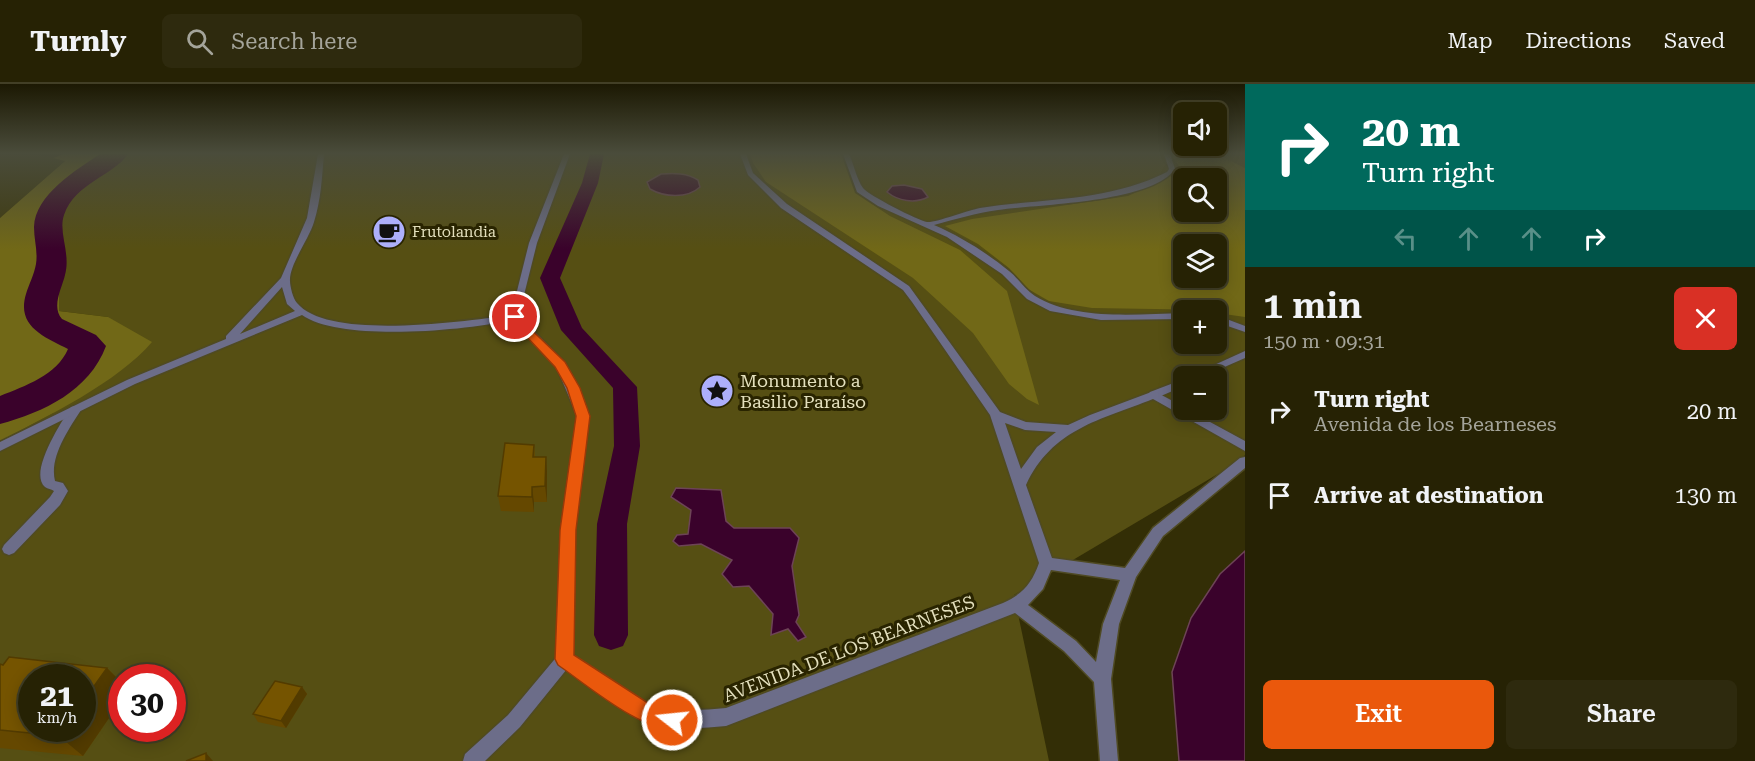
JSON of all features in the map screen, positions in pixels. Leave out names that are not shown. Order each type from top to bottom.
[{"type":"street","points":[[227,341],[284,280],[311,218],[316,186]]},
{"type":"street","points":[[515,317],[533,243],[555,186]]},
{"type":"street","points":[[762,186],[784,206],[906,288],[996,415],[1046,563],[1129,575]]},
{"type":"street","points":[[858,186],[860,190],[881,204],[929,224],[972,249],[1005,272],[1030,297],[1053,309],[1101,317],[1173,316]]},
{"type":"street","points":[[929,224],[978,211],[1071,201],[1136,186]]},
{"type":"street","points":[[284,280],[286,293],[301,312],[315,319],[361,328],[411,328],[515,317]]},
{"type":"street","points":[[0,447],[131,382],[301,312]]},
{"type":"street","points":[[472,761],[514,721],[565,659],[568,530],[583,416],[573,388],[561,365],[515,317]]},
{"type":"street","points":[[1227,322],[1245,329]]},
{"type":"street","points":[[1218,366],[1245,354]]},
{"type":"street","points":[[1020,485],[1030,461],[1045,445],[1069,429],[1173,387]]},
{"type":"street","points":[[1154,395],[1245,447]]},
{"type":"street","points":[[9,549],[55,501],[61,491],[58,486],[50,484],[46,479],[47,471],[62,432],[75,410]]},
{"type":"street","points":[[996,415],[1025,426],[1069,429]]},
{"type":"street","points":[[1109,761],[1102,679],[1112,624],[1129,575],[1158,532],[1245,461]]},
{"type":"street","name":"AVENIDA DE LOS BEARNESES","points":[[565,659],[643,712],[672,720],[694,722],[726,717],[1016,605],[1042,582],[1046,563]]},
{"type":"street","points":[[1016,605],[1070,646],[1102,679]]},
{"type":"shaded area","points":[[0,186],[37,186],[0,218]]},
{"type":"shaded area","points":[[37,186],[73,186],[68,191],[54,226],[59,251],[59,311],[108,317],[152,342],[138,357],[102,384],[0,441],[0,218]]},
{"type":"shaded area","points":[[73,186],[1173,186],[1173,222],[1227,222],[1227,186],[1245,186],[1245,455],[1233,465],[1014,595],[1049,761],[0,761],[0,441],[53,413],[108,317],[59,311],[59,251],[54,226],[68,191]]},
{"type":"shaded area","points":[[649,186],[700,187],[689,194],[675,196],[650,189]]},
{"type":"shaded area","points":[[772,186],[852,186],[855,193],[890,216],[960,250],[1007,291],[1039,405],[1027,399],[1009,384],[973,333],[913,278]]},
{"type":"shaded area","points":[[892,186],[907,186],[922,189],[928,197],[918,200],[896,198],[887,192]]},
{"type":"shaded area","points":[[1150,186],[1173,186],[1173,222],[1227,222],[1227,186],[1245,186],[1245,317],[1227,314],[1227,300],[1173,300],[1173,309],[1092,308],[1049,301],[1028,289],[1009,268],[978,244],[945,226],[972,219],[1128,196]]},
{"type":"shaded area","points":[[676,488],[721,490],[726,521],[734,528],[790,528],[799,538],[792,566],[799,615],[796,622],[806,637],[798,641],[788,629],[771,635],[773,614],[749,586],[733,587],[722,574],[732,560],[701,544],[679,546],[673,541],[677,535],[688,534],[691,510],[671,497]]},
{"type":"shaded area","points":[[1245,551],[1245,761],[1179,761],[1172,672],[1191,618],[1220,574]]},
{"type":"building","points":[[505,443],[534,445],[533,457],[546,457],[545,486],[532,487],[532,497],[498,496]]},
{"type":"building","points":[[9,657],[71,664],[18,664],[18,732],[0,730],[0,664],[3,665]]},
{"type":"building","points":[[96,667],[107,668],[96,683]]},
{"type":"building","points":[[275,681],[302,687],[281,721],[253,714]]},
{"type":"building","points":[[206,753],[206,761],[186,761]]},
{"type":"waterway","points":[[0,411],[52,388],[75,370],[88,346],[50,326],[45,322],[41,310],[41,299],[52,258],[48,226],[56,204],[73,186]]},
{"type":"waterway","points":[[589,186],[550,278],[572,330],[625,387],[627,446],[612,524],[611,635]]},
{"type":"place","name":"Frutolandia","points":[[389,232]]},
{"type":"place","name":"Monumento a Basilio Paraíso","points":[[717,391]]},
{"type":"route","points":[[515,317],[561,365],[573,388],[583,416],[568,530],[565,659],[643,712],[672,720]]}]
